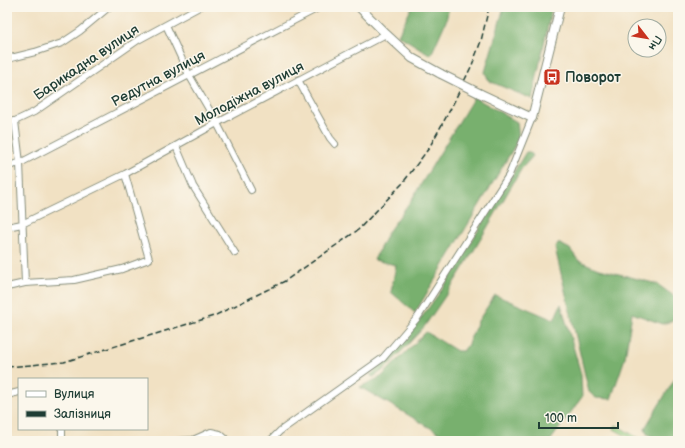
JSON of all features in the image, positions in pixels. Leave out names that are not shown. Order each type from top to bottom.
[{"type":"street","points":[[7,59],[62,43],[80,31],[109,7]]},
{"type":"street","name":"Барикадна вулиця","points":[[7,121],[15,121],[34,112],[138,40],[199,7]]},
{"type":"street","name":"Редутна вулиця","points":[[7,166],[20,163],[320,7]]},
{"type":"street","points":[[360,7],[412,58],[441,74],[532,118]]},
{"type":"street","points":[[270,441],[280,431],[383,358],[418,318],[509,175],[532,118],[560,7]]},
{"type":"street","points":[[166,25],[189,75],[217,123],[251,190]]},
{"type":"street","name":"Молодіжна вулиця","points":[[7,227],[22,224],[125,174],[217,123],[386,34]]},
{"type":"street","points":[[298,80],[330,138],[335,144]]},
{"type":"street","points":[[15,121],[20,163],[26,283]]},
{"type":"street","points":[[176,146],[193,186],[235,253]]},
{"type":"street","points":[[7,287],[26,283],[74,280],[122,269],[149,259],[125,174]]},
{"type":"street","points":[[7,395],[18,392]]},
{"type":"street","points":[[61,441],[62,430]]},
{"type":"street","points":[[177,441],[193,440],[211,432],[220,434],[228,441]]},
{"type":"green space","points":[[412,7],[449,7],[446,21],[431,55],[398,35]]},
{"type":"green space","points":[[504,7],[552,7],[532,99],[489,81],[485,72]]},
{"type":"green space","points":[[474,97],[517,122],[519,139],[415,313],[391,292],[396,265],[374,260],[388,232],[412,199]]},
{"type":"green space","points":[[526,152],[530,152],[533,156],[522,168],[473,252],[424,327],[385,369],[373,377],[370,375],[405,340],[443,288]]},
{"type":"green space","points":[[558,243],[570,249],[578,260],[596,268],[657,284],[678,299],[678,326],[675,320],[662,324],[632,313],[625,358],[611,399],[596,398],[589,392],[555,248]]},
{"type":"green space","points":[[495,295],[554,320],[561,304],[581,374],[582,397],[550,441],[437,441],[441,434],[360,387],[381,377],[426,332],[457,351],[463,351],[467,346],[478,321]]},
{"type":"green space","points":[[678,371],[678,441],[661,441],[647,434],[645,428],[676,377]]},
{"type":"green space","points":[[616,425],[643,441],[635,441],[614,429]]},
{"type":"railway","points":[[7,367],[64,362],[214,316],[285,281],[358,230],[402,184],[429,148],[472,65],[481,41],[489,7]]},
{"type":"place","name":"Поворот","points":[[552,77]]}]
